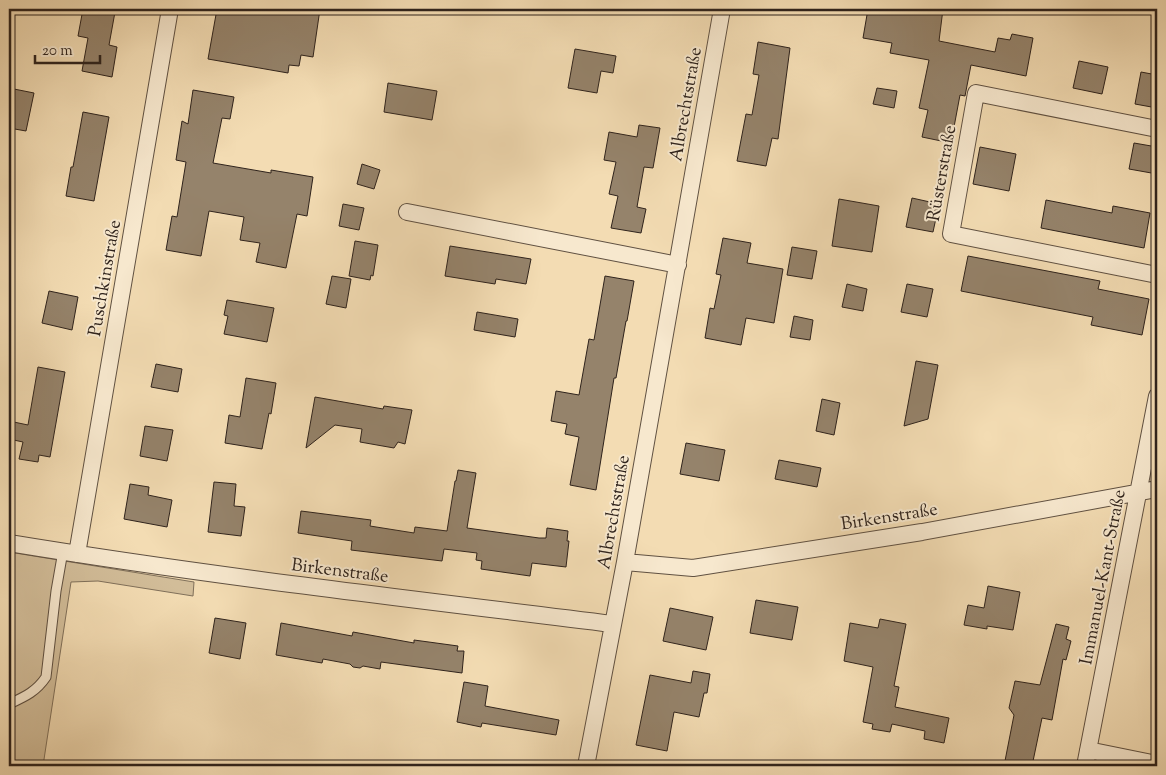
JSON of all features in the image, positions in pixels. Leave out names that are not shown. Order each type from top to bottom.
[{"type":"street","name":"Puschkinstraße","points":[[70,553],[170,9]]},
{"type":"street","name":"Albrechtstraße","points":[[586,766],[614,624],[722,9]]},
{"type":"street","name":"Rüsterstraße","points":[[1157,129],[976,93],[951,234],[1157,275]]},
{"type":"street","points":[[407,212],[678,265]]},
{"type":"street","name":"Immanuel-Kant-Straße","points":[[1086,758],[1157,396]]},
{"type":"street","name":"Birkenstraße","points":[[625,562],[693,568],[922,532],[1157,489]]},
{"type":"street","name":"Birkenstraße","points":[[9,542],[70,553],[271,581],[614,624]]},
{"type":"street","points":[[1086,758],[1157,764]]},
{"type":"lane","points":[[9,704],[40,687],[46,677],[56,592],[70,553]]},
{"type":"shaded area","points":[[9,552],[194,582],[193,596],[98,581],[71,582],[43,766],[9,766]]},
{"type":"building","points":[[83,9],[115,12],[109,45],[117,47],[112,77],[82,71],[88,38],[78,36]]},
{"type":"building","points":[[217,9],[320,9],[313,57],[301,55],[299,66],[289,65],[288,73],[208,59]]},
{"type":"building","points":[[868,9],[896,9],[914,12],[914,9],[943,9],[939,41],[995,52],[998,38],[1010,40],[1012,34],[1033,38],[1026,76],[971,65],[965,96],[960,95],[951,143],[922,137],[928,110],[919,108],[929,60],[890,53],[892,43],[863,38]]},
{"type":"building","points":[[758,42],[790,48],[778,139],[772,138],[766,166],[737,161],[746,114],[752,115],[759,75],[753,74]]},
{"type":"building","points":[[575,49],[616,56],[613,73],[601,71],[597,93],[568,88]]},
{"type":"building","points":[[1079,61],[1108,67],[1102,94],[1073,88]]},
{"type":"building","points":[[1141,72],[1157,75],[1157,108],[1135,104]]},
{"type":"building","points":[[388,83],[437,91],[432,120],[384,112]]},
{"type":"building","points":[[9,88],[34,93],[26,131],[9,128]]},
{"type":"building","points":[[877,88],[897,91],[894,108],[873,104]]},
{"type":"building","points":[[193,90],[234,97],[230,119],[222,118],[213,163],[271,173],[271,170],[313,177],[307,216],[297,214],[286,268],[256,262],[260,243],[240,240],[244,217],[209,211],[201,256],[166,250],[172,216],[177,217],[186,162],[176,160],[182,121],[188,124]]},
{"type":"building","points":[[83,112],[109,117],[94,201],[66,196]]},
{"type":"building","points":[[639,125],[660,128],[653,168],[644,167],[637,207],[646,209],[641,233],[611,228],[618,196],[609,194],[616,162],[604,160],[609,132],[637,137]]},
{"type":"building","points":[[1134,143],[1157,147],[1157,174],[1129,169]]},
{"type":"building","points":[[980,147],[1016,154],[1009,191],[973,184]]},
{"type":"building","points":[[362,164],[380,170],[374,189],[357,184]]},
{"type":"building","points":[[912,198],[939,204],[933,232],[906,227]]},
{"type":"building","points":[[839,199],[879,206],[872,252],[832,246]]},
{"type":"building","points":[[1046,200],[1112,213],[1113,206],[1150,213],[1144,248],[1041,228]]},
{"type":"building","points":[[343,204],[364,208],[359,230],[339,226]]},
{"type":"building","points":[[723,238],[751,243],[747,263],[783,269],[774,323],[746,318],[741,345],[705,338],[710,308],[714,309],[721,275],[716,274]]},
{"type":"building","points":[[355,241],[378,245],[373,276],[371,275],[370,280],[349,276]]},
{"type":"building","points":[[450,246],[531,259],[526,284],[496,279],[495,284],[445,276]]},
{"type":"building","points":[[792,247],[817,251],[812,279],[787,275]]},
{"type":"building","points":[[968,256],[1100,281],[1098,289],[1149,299],[1142,335],[1091,325],[1093,317],[961,291]]},
{"type":"building","points":[[332,276],[351,279],[346,308],[326,304]]},
{"type":"building","points":[[605,276],[634,281],[616,378],[614,378],[596,490],[570,485],[579,437],[565,434],[567,424],[551,421],[556,391],[579,395],[589,339],[594,340]]},
{"type":"building","points":[[847,284],[867,289],[863,311],[842,307]]},
{"type":"building","points":[[907,284],[933,289],[927,317],[901,312]]},
{"type":"building","points":[[49,291],[78,297],[72,330],[42,323]]},
{"type":"building","points":[[227,300],[274,308],[267,342],[224,334],[228,316],[224,315]]},
{"type":"building","points":[[477,312],[518,319],[515,337],[474,330]]},
{"type":"building","points":[[794,316],[813,320],[810,340],[790,337]]},
{"type":"building","points":[[916,361],[938,365],[928,419],[904,426]]},
{"type":"building","points":[[156,364],[182,369],[178,392],[151,387]]},
{"type":"building","points":[[38,367],[65,372],[50,457],[39,455],[38,462],[19,459],[23,442],[9,439],[9,421],[28,425]]},
{"type":"building","points":[[246,378],[276,383],[271,414],[269,413],[262,449],[225,443],[229,415],[240,417]]},
{"type":"building","points":[[315,397],[383,409],[384,406],[412,410],[405,444],[398,442],[394,448],[360,442],[362,429],[335,425],[306,448]]},
{"type":"building","points":[[822,399],[840,403],[834,435],[816,431]]},
{"type":"building","points":[[145,426],[173,430],[167,461],[140,456]]},
{"type":"building","points":[[686,443],[725,450],[719,481],[680,474]]},
{"type":"building","points":[[779,460],[821,468],[817,487],[775,479]]},
{"type":"building","points":[[458,470],[476,473],[467,528],[539,538],[546,538],[547,528],[568,531],[567,541],[569,541],[566,567],[532,563],[530,576],[481,569],[482,561],[476,560],[477,553],[444,549],[442,561],[351,550],[352,541],[298,533],[301,511],[371,520],[370,526],[414,533],[415,527],[447,531]]},
{"type":"building","points":[[214,482],[236,484],[234,506],[245,507],[241,536],[208,532]]},
{"type":"building","points":[[130,484],[149,487],[148,495],[172,500],[167,527],[124,519]]},
{"type":"building","points":[[988,586],[1020,592],[1013,630],[987,626],[987,629],[964,625],[968,605],[984,608]]},
{"type":"building","points":[[756,600],[798,607],[792,640],[750,633]]},
{"type":"building","points":[[670,608],[713,617],[706,650],[663,641]]},
{"type":"building","points":[[215,618],[246,623],[240,659],[209,653]]},
{"type":"building","points":[[880,619],[906,624],[894,686],[899,687],[895,707],[949,718],[944,743],[924,739],[925,731],[892,724],[890,732],[872,729],[873,724],[863,722],[873,667],[844,661],[850,623],[878,628]]},
{"type":"building","points":[[281,623],[352,636],[353,632],[414,643],[414,640],[458,646],[457,651],[464,651],[462,673],[381,662],[380,669],[363,666],[360,668],[353,667],[350,664],[323,659],[322,663],[276,655]]},
{"type":"building","points":[[1056,624],[1069,627],[1066,639],[1071,641],[1066,660],[1063,659],[1052,720],[1042,718],[1032,766],[1004,766],[1014,715],[1009,708],[1015,681],[1040,685]]},
{"type":"building","points":[[693,671],[710,674],[707,693],[704,693],[699,717],[674,712],[667,751],[636,745],[650,675],[691,683]]},
{"type":"building","points":[[464,682],[488,686],[485,706],[559,720],[556,735],[482,723],[481,727],[457,722]]}]
